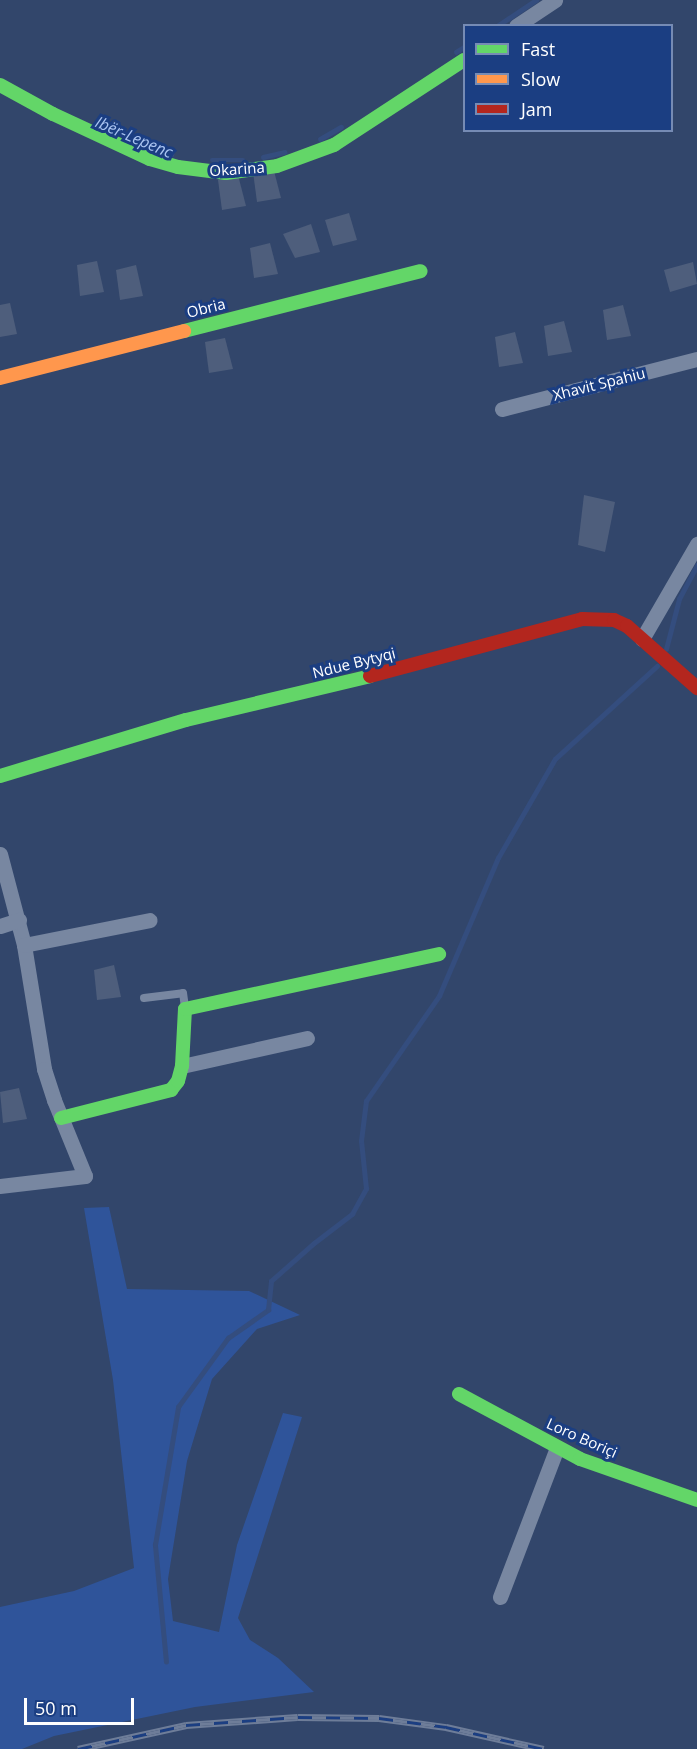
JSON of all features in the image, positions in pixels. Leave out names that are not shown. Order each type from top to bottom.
[{"type":"street","points":[[519,24],[555,0]]},
{"type":"street","name":"Okarina","points":[[0,85],[53,114],[150,159],[178,167],[226,173],[277,166],[334,145],[463,61]]},
{"type":"street","name":"Obria","points":[[0,378],[421,271]]},
{"type":"street","name":"Xhavit Spahiu","points":[[502,409],[697,359]]},
{"type":"street","points":[[642,639],[697,544]]},
{"type":"street","name":"Ndue Bytyqi","points":[[0,776],[186,720],[396,670],[559,624],[599,618],[614,620],[627,626],[697,688]]},
{"type":"street","points":[[0,854],[19,920],[39,1046],[61,1118],[85,1176],[0,1186]]},
{"type":"street","points":[[0,926],[19,920]]},
{"type":"street","points":[[24,945],[150,920]]},
{"type":"street","points":[[61,1118],[171,1090],[178,1081],[182,1066],[185,1009],[439,954]]},
{"type":"street","points":[[182,1066],[307,1038]]},
{"type":"street","name":"Loro Boriçi","points":[[459,1394],[580,1459],[697,1500]]},
{"type":"street","points":[[500,1597],[557,1448]]},
{"type":"lane","points":[[144,998],[183,993],[185,1009]]},
{"type":"shaded area","points":[[109,1207],[127,1289],[249,1291],[300,1315],[257,1329],[212,1379],[187,1461],[168,1579],[173,1621],[219,1632],[237,1545],[283,1413],[302,1417],[238,1618],[250,1640],[278,1658],[314,1692],[195,1707],[54,1736],[22,1749],[0,1749],[0,1607],[74,1591],[134,1568],[113,1380],[84,1208]]},
{"type":"building","points":[[273,167],[281,198],[257,202],[253,172]]},
{"type":"building","points":[[238,175],[246,206],[222,210],[218,180]]},
{"type":"building","points":[[349,213],[357,240],[333,246],[325,220]]},
{"type":"building","points":[[311,224],[320,252],[295,258],[283,234]]},
{"type":"building","points":[[270,243],[278,274],[254,278],[250,248]]},
{"type":"building","points":[[97,261],[104,292],[80,296],[77,265]]},
{"type":"building","points":[[693,262],[697,284],[670,292],[664,270]]},
{"type":"building","points":[[136,265],[143,296],[120,300],[116,270]]},
{"type":"building","points":[[10,303],[17,334],[0,337],[0,305]]},
{"type":"building","points":[[623,305],[631,336],[607,340],[603,310]]},
{"type":"building","points":[[564,321],[572,352],[548,356],[544,326]]},
{"type":"building","points":[[515,332],[523,363],[499,367],[495,337]]},
{"type":"building","points":[[225,338],[233,369],[209,373],[205,342]]},
{"type":"building","points":[[584,495],[615,502],[605,552],[578,545]]},
{"type":"building","points":[[114,965],[121,997],[97,1000],[94,970]]},
{"type":"building","points":[[19,1088],[27,1119],[3,1123],[0,1092]]},
{"type":"waterway","name":"Ibër-Lepenc","points":[[500,24],[536,0]]},
{"type":"waterway","name":"Ibër-Lepenc","points":[[456,52],[463,48]]},
{"type":"waterway","name":"Ibër-Lepenc","points":[[320,139],[341,127]]},
{"type":"waterway","name":"Ibër-Lepenc","points":[[145,145],[171,154]]},
{"type":"waterway","name":"Ibër-Lepenc","points":[[263,157],[284,152]]},
{"type":"waterway","name":"Ibër-Lepenc","points":[[212,160],[243,160]]},
{"type":"waterway","points":[[666,649],[679,599],[697,565]]},
{"type":"waterway","points":[[166,1662],[155,1545],[178,1407],[228,1338],[268,1310],[271,1281],[314,1243],[352,1214],[366,1189],[361,1141],[366,1101],[439,996],[498,858],[555,759],[657,666]]},
{"type":"railway","points":[[78,1749],[186,1725],[298,1717],[379,1718],[446,1727],[544,1749]]},
{"type":"traffic: fast","points":[[0,85],[53,114],[150,159],[178,167],[226,173],[277,166],[334,145],[463,61]]},
{"type":"traffic: fast","points":[[184,331],[421,271]]},
{"type":"traffic: fast","points":[[0,776],[186,720],[370,676]]},
{"type":"traffic: fast","points":[[61,1118],[171,1090],[178,1081],[182,1066],[185,1009],[439,954]]},
{"type":"traffic: fast","points":[[459,1394],[580,1459],[697,1500]]},
{"type":"traffic: slow","points":[[0,378],[184,331]]},
{"type":"traffic: jam","points":[[370,676],[582,619],[614,620],[627,626],[697,688]]}]
